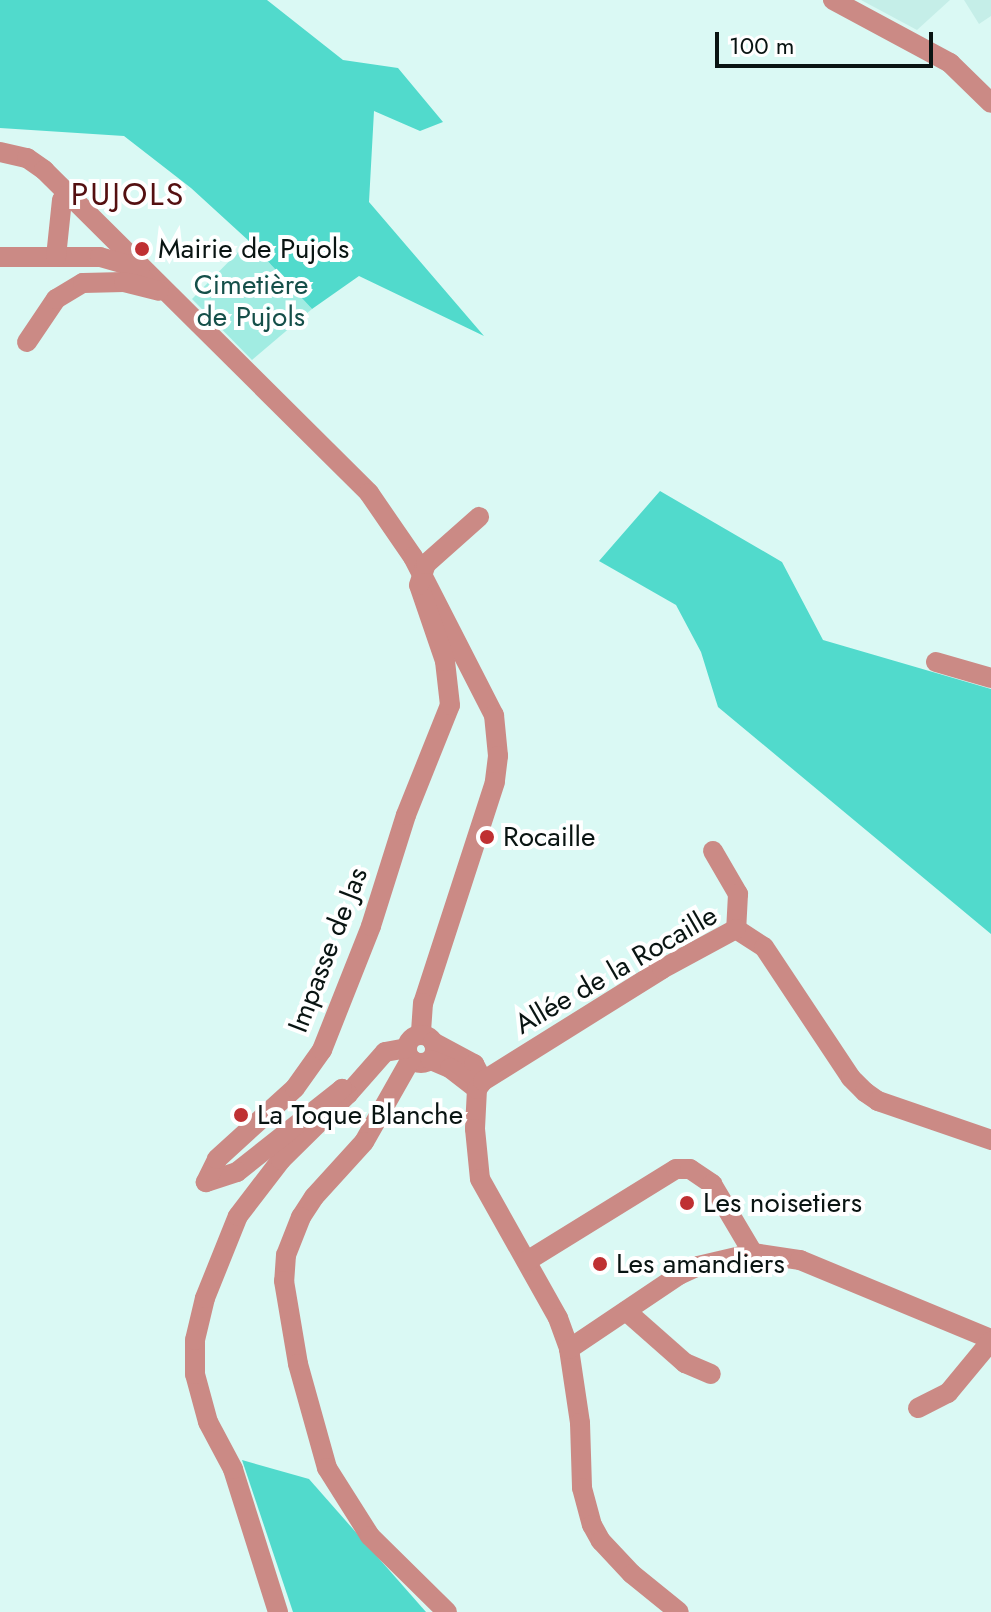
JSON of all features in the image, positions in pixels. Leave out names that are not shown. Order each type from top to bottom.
[{"type":"street","points":[[833,0],[950,63],[991,103]]},
{"type":"street","points":[[0,152],[27,158],[44,170],[66,196],[369,493],[385,513],[423,577],[494,715],[498,756],[491,796],[423,1003],[420,1049],[364,1142],[314,1197],[301,1217],[286,1255],[284,1281],[298,1364],[327,1468],[346,1503],[370,1536],[395,1565],[447,1612]]},
{"type":"street","points":[[56,257],[62,200],[66,196]]},
{"type":"street","points":[[0,257],[100,257],[139,268]]},
{"type":"street","points":[[27,342],[56,299],[83,283],[124,282],[163,292]]},
{"type":"street","points":[[423,577],[426,564],[479,517]]},
{"type":"street","name":"Impasse de Jas","points":[[348,1094],[342,1089],[237,1172],[206,1182],[217,1159],[295,1088],[322,1050],[371,926],[406,815],[450,705],[445,661],[419,585],[423,577]]},
{"type":"street","points":[[936,662],[982,676]]},
{"type":"street","points":[[713,851],[738,894],[736,929]]},
{"type":"street","name":"Allée de la Rocaille","points":[[480,1085],[662,969],[736,929],[764,947],[851,1078],[865,1092],[878,1101],[991,1140]]},
{"type":"street","points":[[278,1612],[233,1469],[208,1422],[195,1374],[195,1340],[205,1298],[238,1216],[281,1160],[348,1094],[385,1052],[420,1049],[480,1085],[475,1129],[480,1179],[558,1318],[569,1349],[580,1423],[582,1488],[592,1525],[601,1541],[632,1574],[679,1612]]},
{"type":"street","points":[[527,1261],[676,1169],[690,1169],[712,1184],[753,1253]]},
{"type":"street","points":[[569,1349],[698,1266],[753,1253],[800,1260],[991,1340],[948,1393],[918,1408]]},
{"type":"street","points":[[626,1311],[685,1363],[711,1374]]},
{"type":"street","points":[[558,1318],[578,1323],[605,1323]]},
{"type":"shaded area","points":[[0,0],[267,0],[343,60],[398,68],[443,122],[420,131],[374,111],[369,202],[484,336],[359,276],[312,309],[249,241],[191,188],[124,136],[0,128]]},
{"type":"shaded area","points":[[861,0],[950,0],[917,30]]},
{"type":"shaded area","points":[[964,0],[991,0],[991,16],[979,24]]},
{"type":"shaded area","points":[[660,491],[782,562],[823,640],[991,689],[991,934],[718,707],[701,652],[676,605],[599,561]]},
{"type":"shaded area","points":[[242,1460],[309,1479],[426,1612],[293,1612]]},
{"type":"green space","name":"Cimetière de Pujols","points":[[249,241],[312,309],[252,360],[192,299]]},
{"type":"place","name":"Mairie de Pujols","points":[[142,249]]},
{"type":"place","name":"Rocaille","points":[[487,837]]},
{"type":"place","name":"La Toque Blanche","points":[[241,1115]]},
{"type":"place","name":"Les noisetiers","points":[[687,1203]]},
{"type":"place","name":"Les amandiers","points":[[600,1264]]},
{"type":"district","name":"PUJOLS","points":[[128,194]]}]
